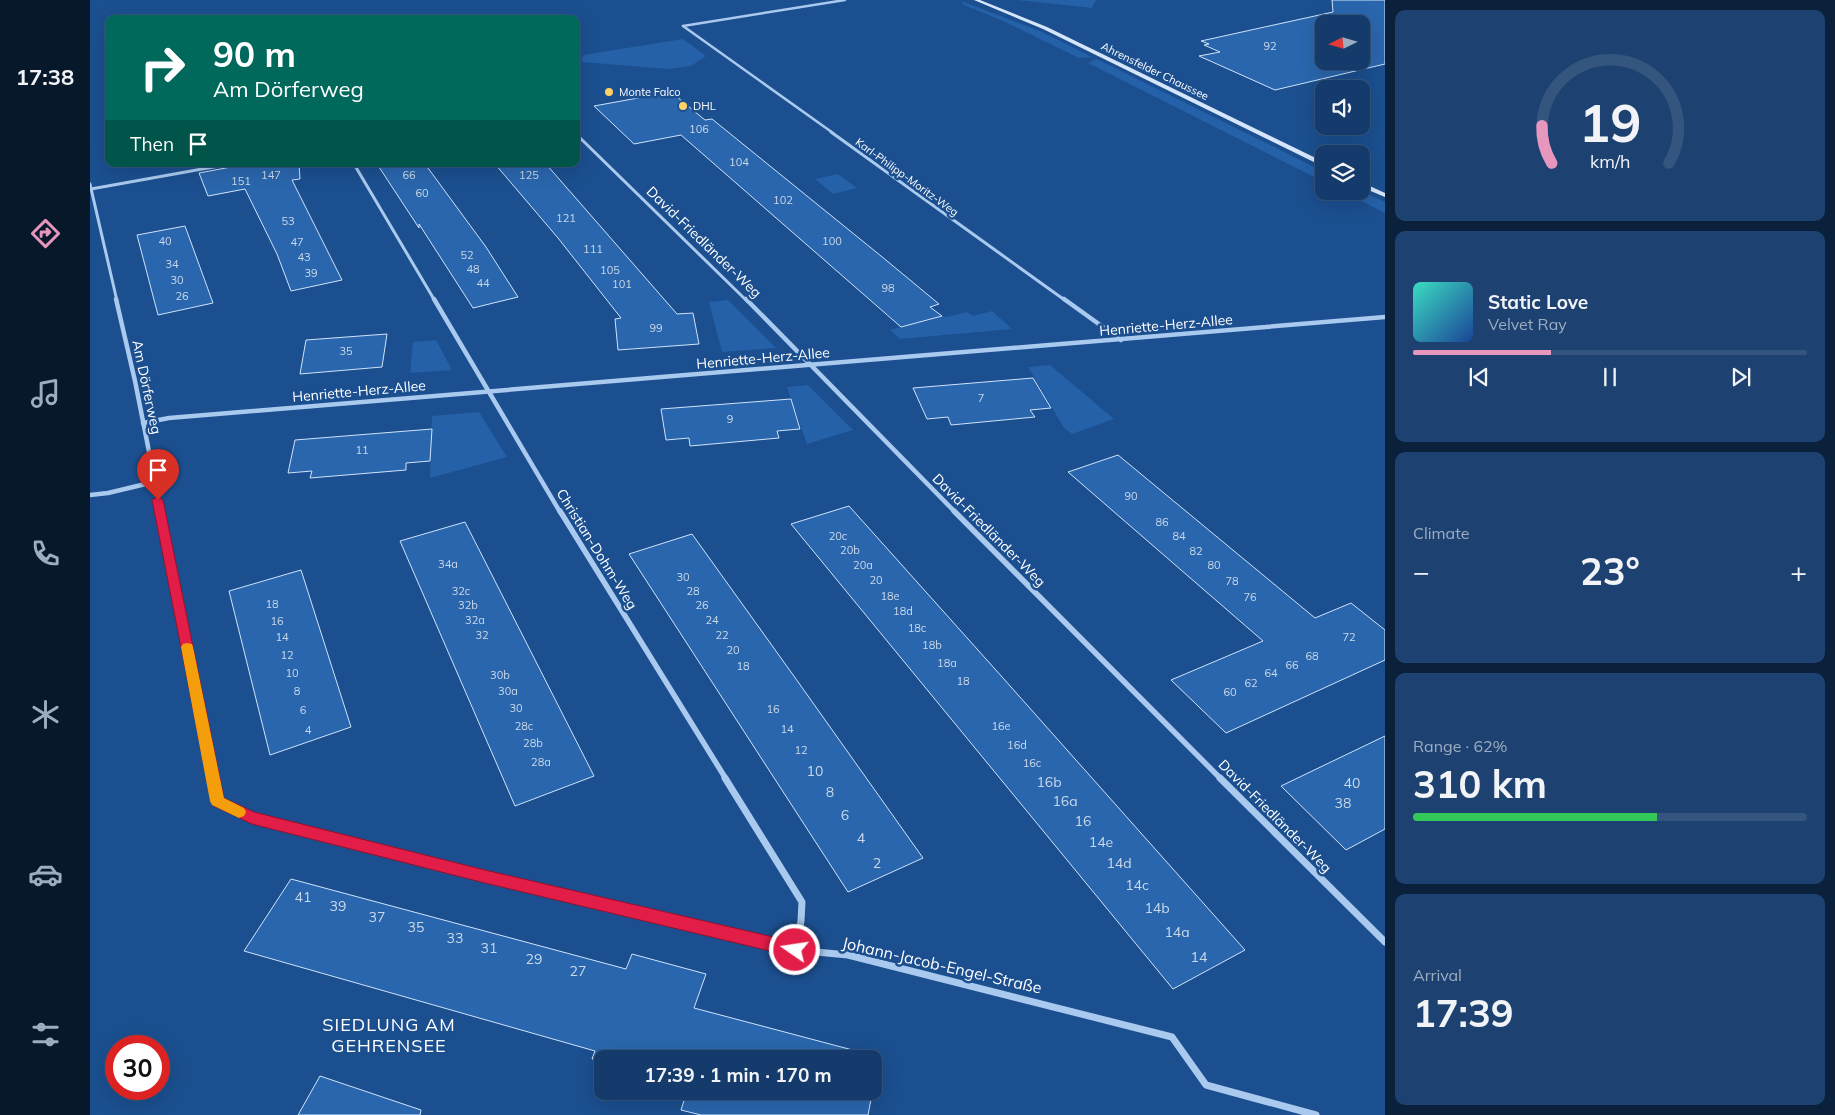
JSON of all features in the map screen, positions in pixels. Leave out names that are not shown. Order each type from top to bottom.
[{"type":"main road","name":"Ahrensfelder Chaussee","points":[[976,0],[1045,28],[1315,161]]},
{"type":"main road","points":[[1370,188],[1385,195]]},
{"type":"street","name":"Karl-Philipp-Moritz-Weg","points":[[845,0],[683,26],[1121,340]]},
{"type":"street","name":"David-Friedländer-Weg","points":[[580,138],[811,366],[1018,576],[1385,942]]},
{"type":"street","points":[[91,186],[211,167]]},
{"type":"street","name":"Christian-Dohm-Weg","points":[[356,167],[488,392],[802,902],[801,921],[795,950]]},
{"type":"street","name":"Am Dörferweg","points":[[91,186],[143,423],[217,801]]},
{"type":"street","name":"Henriette-Herz-Allee","points":[[143,423],[169,418],[1385,317]]},
{"type":"street","points":[[90,495],[108,493],[154,482]]},
{"type":"street","name":"Johann-Jacob-Engel-Straße","points":[[217,801],[252,818],[485,877],[795,950],[848,955],[1172,1037],[1206,1085],[1316,1115]]},
{"type":"shaded area","points":[[1017,0],[1096,0],[1092,8]]},
{"type":"shaded area","points":[[961,1],[1040,31],[1092,57],[1079,58],[1003,21],[964,5]]},
{"type":"shaded area","points":[[683,39],[706,56],[691,66],[668,69],[582,62],[583,55]]},
{"type":"shaded area","points":[[1097,59],[1315,168],[1315,177],[1088,63]]},
{"type":"shaded area","points":[[838,174],[857,188],[833,194],[815,179]]},
{"type":"shaded area","points":[[1370,195],[1385,202],[1385,213],[1360,200],[1370,200]]},
{"type":"shaded area","points":[[728,300],[776,348],[722,352],[709,302]]},
{"type":"shaded area","points":[[992,311],[1012,329],[900,339],[890,330],[942,316],[947,317],[967,312],[973,316]]},
{"type":"shaded area","points":[[436,340],[452,370],[410,373],[413,342]]},
{"type":"shaded area","points":[[1050,365],[1114,419],[1072,434],[1064,428],[1028,367]]},
{"type":"shaded area","points":[[808,385],[853,430],[807,444],[787,387]]},
{"type":"shaded area","points":[[479,412],[507,457],[430,478],[432,416]]},
{"type":"building","points":[[1332,0],[1385,0],[1385,64],[1370,68],[1370,15],[1319,15],[1333,12]]},
{"type":"building","points":[[1315,16],[1315,70],[1360,70],[1275,90],[1199,56],[1220,52],[1204,45],[1209,44],[1201,41]]},
{"type":"building","points":[[671,92],[705,120],[712,119],[881,256],[939,304],[930,307],[942,316],[901,327],[681,135],[634,144],[594,106]]},
{"type":"building","points":[[231,167],[299,167],[300,179],[292,180],[342,280],[291,291],[277,254],[245,189],[208,196],[199,173]]},
{"type":"building","points":[[379,167],[427,167],[486,247],[518,297],[473,308],[419,224],[419,228]]},
{"type":"building","points":[[498,167],[549,167],[677,314],[693,313],[699,344],[618,350],[615,319],[621,318],[558,238]]},
{"type":"building","points":[[185,226],[213,303],[158,315],[137,235]]},
{"type":"building","points":[[387,334],[382,367],[300,374],[306,340]]},
{"type":"building","points":[[1033,378],[1051,408],[1030,410],[1035,417],[951,425],[948,417],[927,419],[913,388]]},
{"type":"building","points":[[791,399],[800,429],[777,431],[779,438],[690,446],[689,438],[666,440],[661,409]]},
{"type":"building","points":[[432,429],[430,461],[406,463],[406,470],[310,478],[312,471],[288,473],[295,440]]},
{"type":"building","points":[[1118,455],[1315,618],[1351,603],[1385,630],[1385,660],[1226,733],[1171,680],[1263,641],[1068,472]]},
{"type":"building","points":[[849,506],[1245,950],[1173,989],[791,524]]},
{"type":"building","points":[[465,522],[594,776],[515,806],[400,541]]},
{"type":"building","points":[[692,534],[923,858],[848,892],[629,554]]},
{"type":"building","points":[[301,570],[351,727],[270,755],[229,591]]},
{"type":"building","points":[[1385,736],[1385,829],[1346,850],[1281,786]]},
{"type":"building","points":[[291,879],[626,969],[632,954],[706,974],[694,1008],[853,1050],[594,1051],[244,951]]},
{"type":"building","points":[[320,1076],[421,1110],[420,1115],[298,1115]]},
{"type":"building","points":[[684,1100],[871,1100],[868,1115],[701,1115],[681,1110]]},
{"type":"slow traffic","points":[[187,647],[217,801],[239,812]]},
{"type":"place","name":"Monte Falco","points":[[609,92]]},
{"type":"place","name":"DHL","points":[[683,106]]},
{"type":"district","name":"SIEDLUNG AM GEHRENSEE","points":[[389,1034]]},
{"type":"route","points":[[158,500],[217,801],[252,818],[485,877],[795,950]]}]
